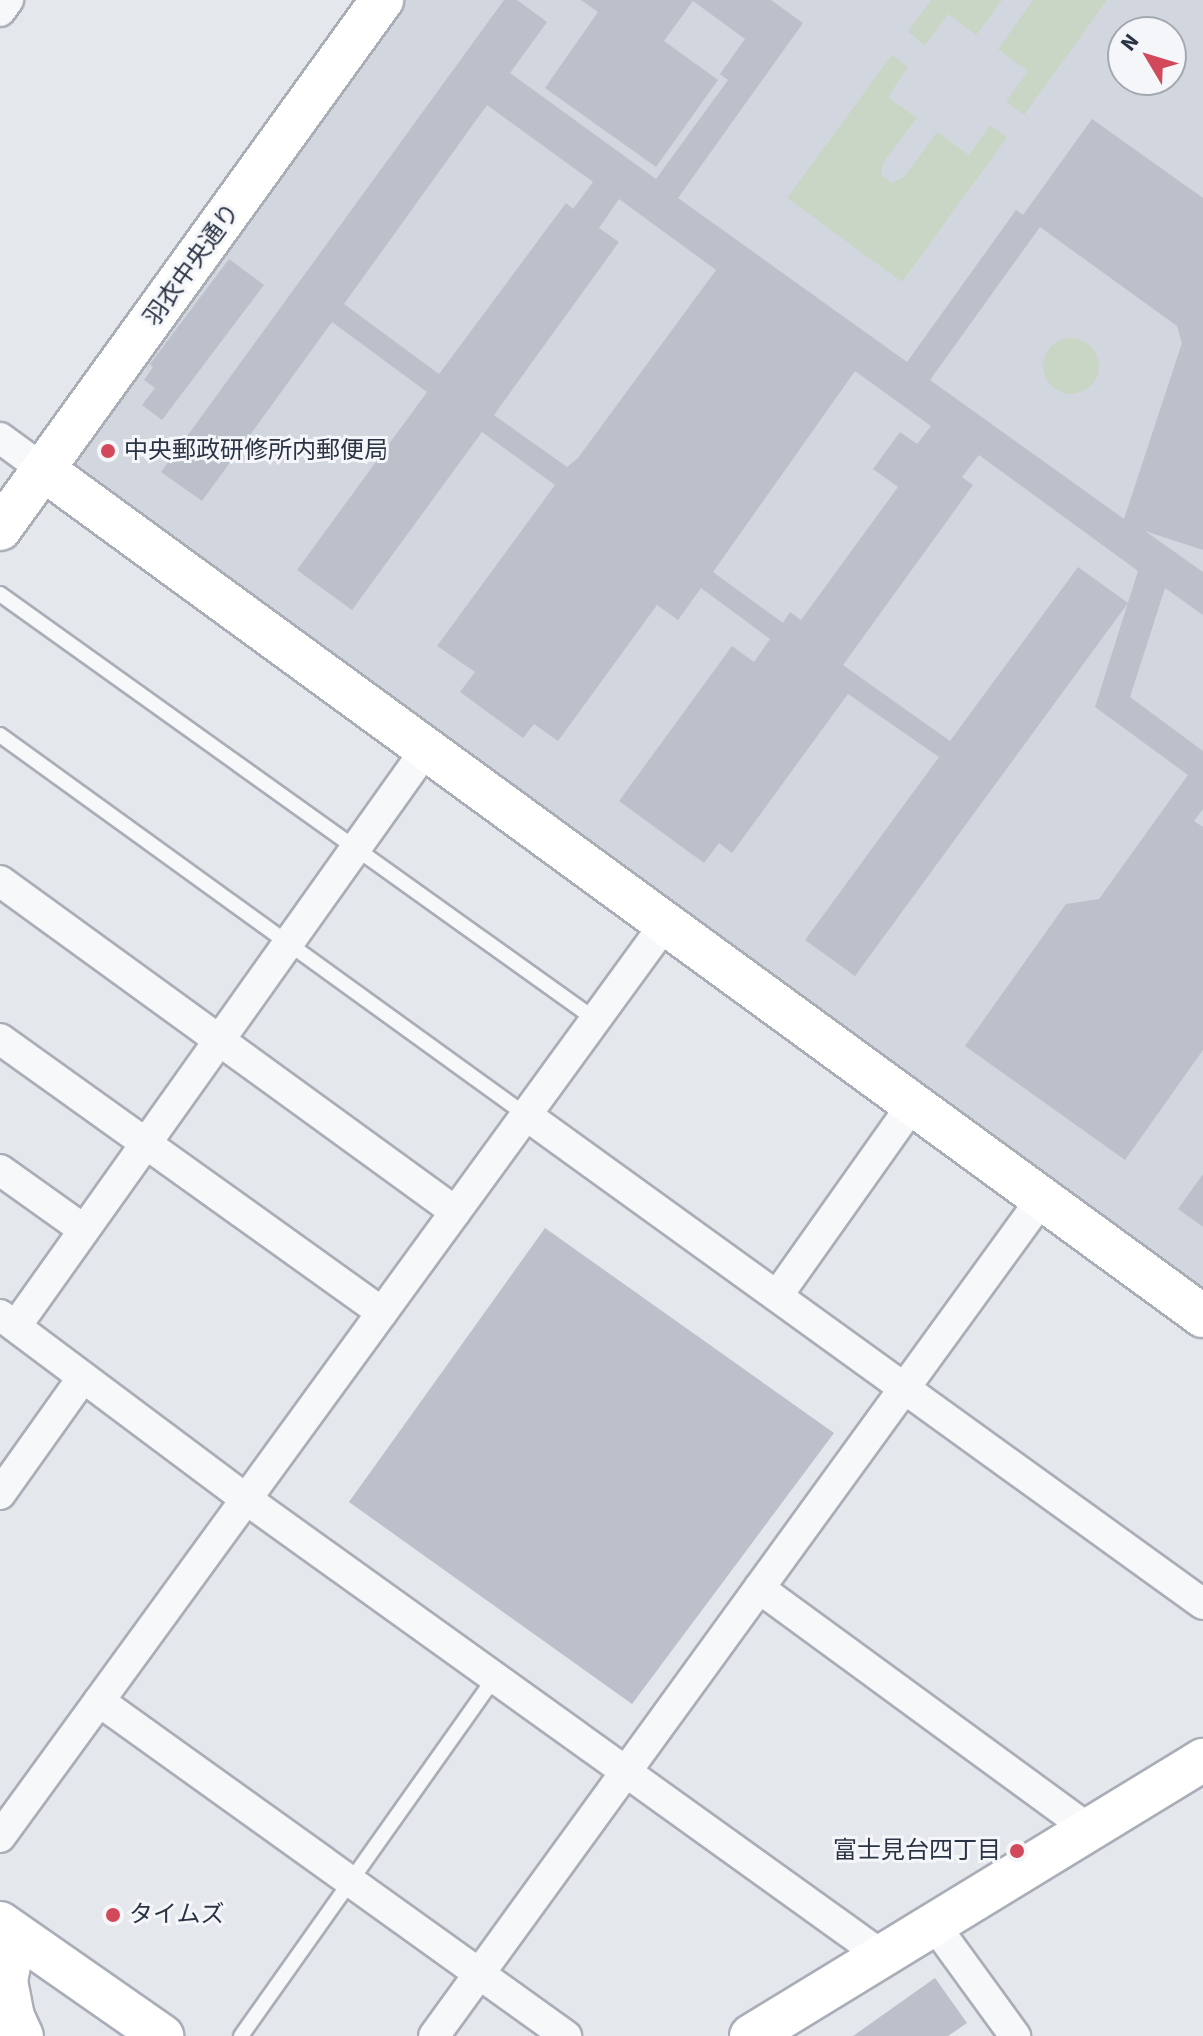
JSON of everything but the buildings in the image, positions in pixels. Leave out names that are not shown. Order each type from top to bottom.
[{"type":"street","points":[[0,11],[8,0]]},
{"type":"street","name":"羽衣中央通り","points":[[0,529],[382,0]]},
{"type":"street","points":[[0,438],[1203,1316]]},
{"type":"street","points":[[425,751],[84,1230],[8,1320],[246,1499],[881,1955]]},
{"type":"street","points":[[0,881],[456,1212]]},
{"type":"street","points":[[0,1837],[665,924]]},
{"type":"street","points":[[0,1039],[382,1312]]},
{"type":"street","points":[[777,1296],[913,1104]]},
{"type":"street","points":[[526,1115],[1203,1604]]},
{"type":"street","points":[[0,1170],[84,1230]]},
{"type":"street","points":[[434,2036],[1041,1200]]},
{"type":"street","points":[[0,1494],[83,1377]]},
{"type":"street","points":[[759,1588],[1091,1831]]},
{"type":"street","points":[[99,1701],[566,2036]]},
{"type":"street","points":[[751,2036],[1203,1760]]},
{"type":"street","points":[[933,1923],[1015,2036]]},
{"type":"street","points":[[7,1929],[6,1981],[13,2017],[22,2036]]},
{"type":"street","points":[[7,1929],[162,2036]]},
{"type":"lane","points":[[0,594],[596,1020]]},
{"type":"lane","points":[[0,735],[526,1115]]},
{"type":"lane","points":[[241,2036],[494,1679]]},
{"type":"shaded area","points":[[399,0],[1203,0],[1203,1297],[62,467]]},
{"type":"green space","points":[[931,0],[1002,0],[976,35],[948,14],[925,45],[908,32]]},
{"type":"green space","points":[[1033,0],[1107,0],[1024,115],[1006,102],[1028,71],[998,49]]},
{"type":"green space","points":[[892,55],[908,67],[888,97],[917,118],[883,163],[881,175],[892,183],[904,177],[937,132],[969,155],[990,125],[1007,137],[902,282],[787,198]]},
{"type":"green space","points":[[1071,338],[1091,346],[1099,366],[1091,386],[1071,394],[1051,386],[1043,366],[1051,346]]},
{"type":"place","name":"中央郵政研修所内郵便局","points":[[108,451]]},
{"type":"place","name":"富士見台四丁目","points":[[1017,1851]]},
{"type":"place","name":"タイムズ","points":[[113,1915]]}]
